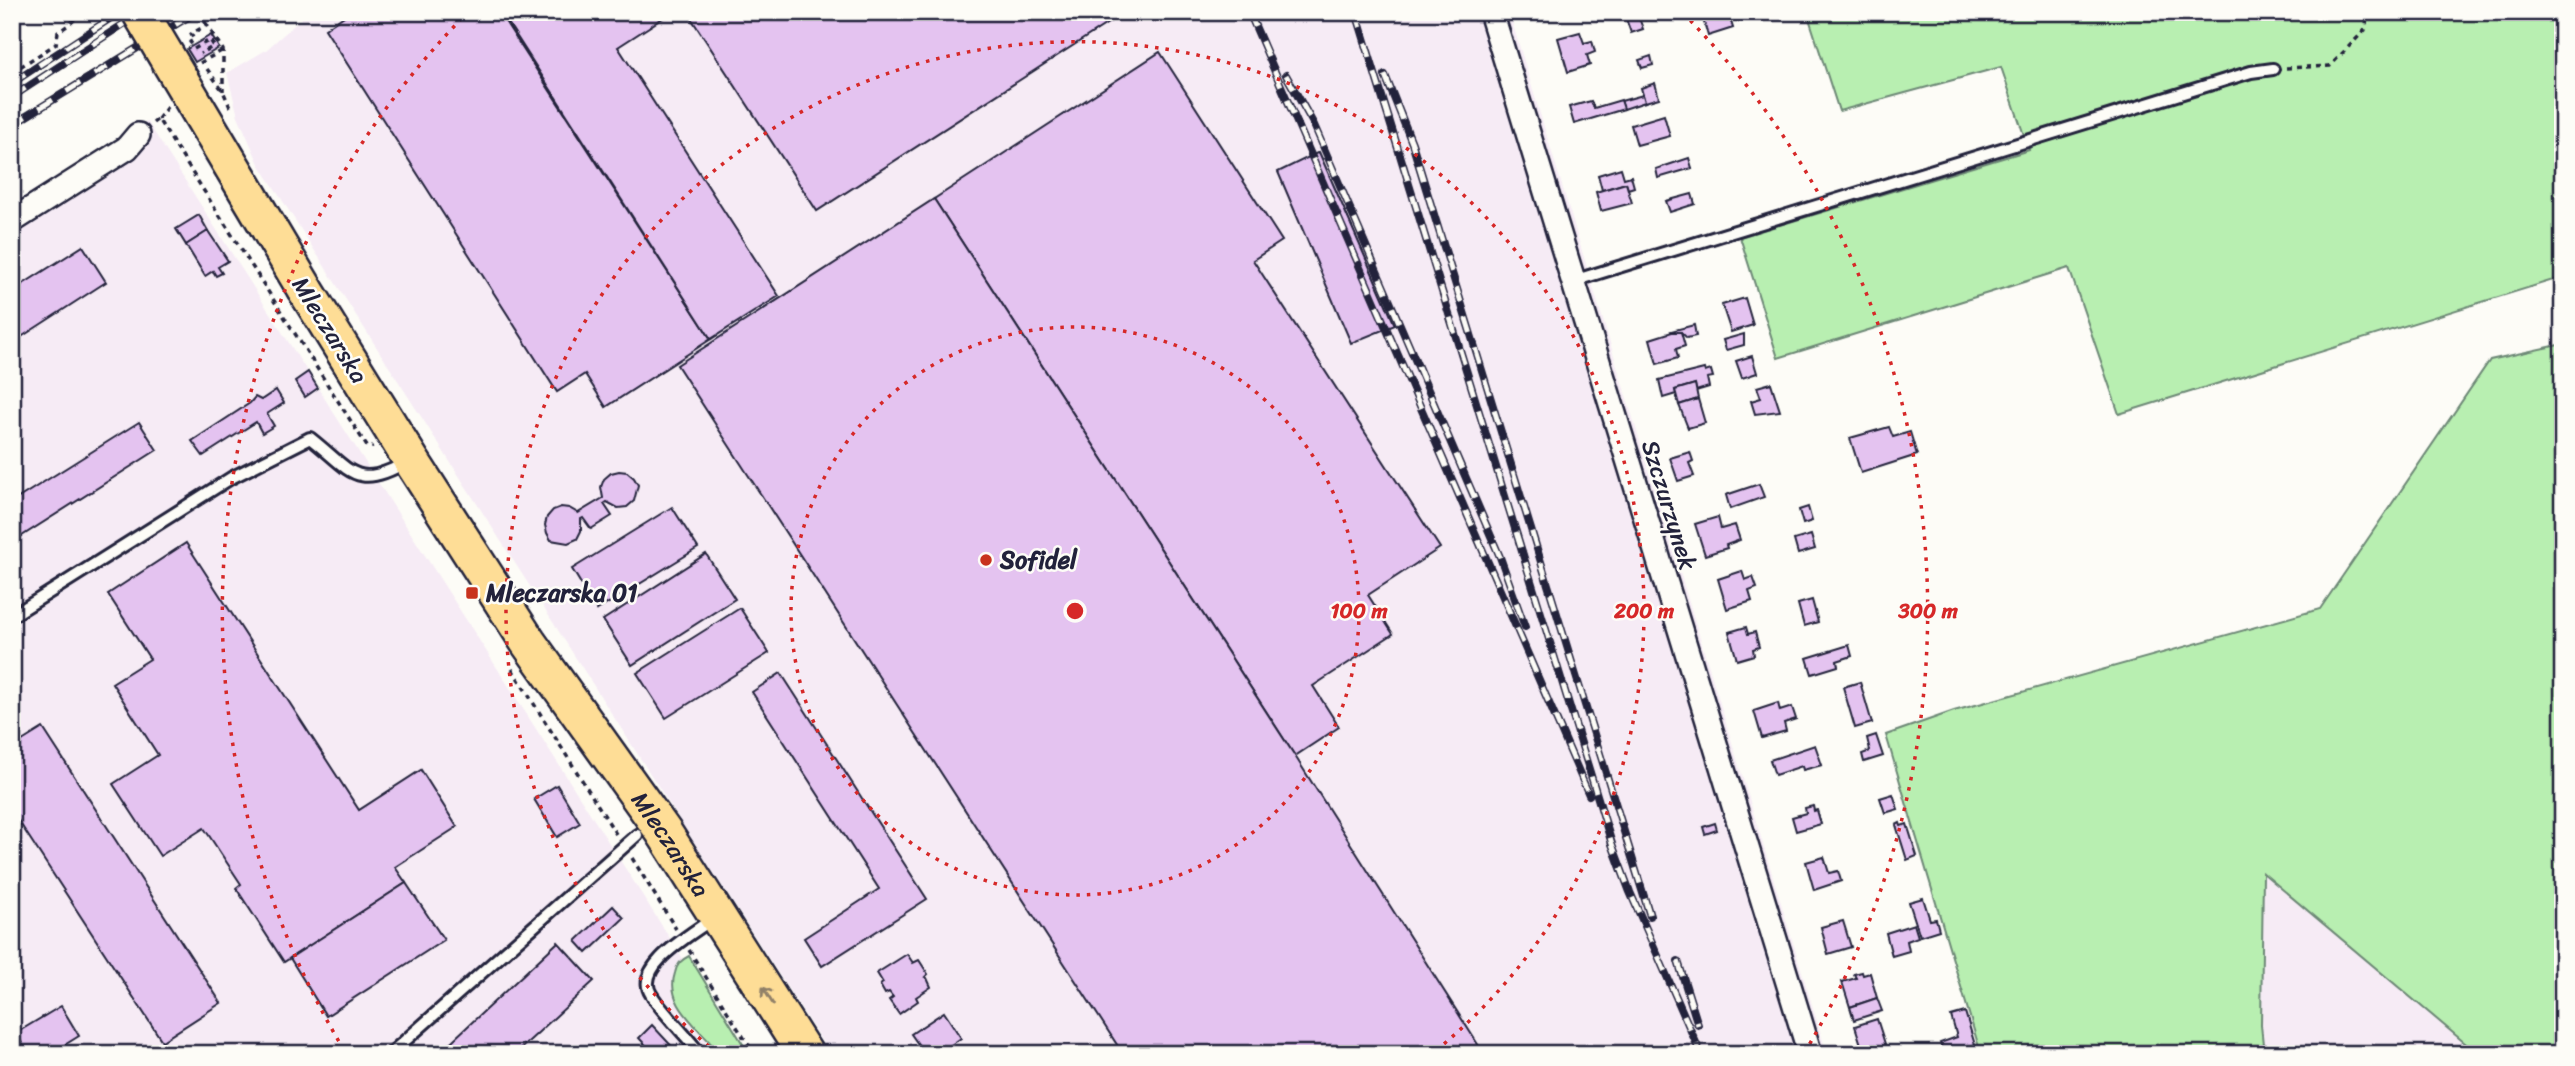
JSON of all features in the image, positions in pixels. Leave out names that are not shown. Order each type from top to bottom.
[{"type":"main road","name":"Mleczarska","points":[[140,12],[305,289],[411,460],[528,642],[663,831],[707,923],[776,1054]]},
{"type":"main road","name":"Mleczarska","points":[[528,642],[603,783],[636,835],[707,923],[805,1054]]},
{"type":"street","name":"Szczurzynek","points":[[1491,12],[1810,1054]]},
{"type":"street","points":[[12,221],[127,148],[138,135]]},
{"type":"lane","points":[[1573,281],[2251,72],[2273,69]]},
{"type":"lane","points":[[12,616],[231,478],[310,438],[347,469],[368,478],[388,473],[411,460]]},
{"type":"lane","points":[[390,1054],[636,835]]},
{"type":"lane","points":[[700,1054],[649,991],[648,975],[657,961],[707,923]]},
{"type":"path","points":[[12,72],[56,44],[58,32],[82,12]]},
{"type":"path","points":[[199,12],[223,50],[223,91]]},
{"type":"path","points":[[2273,69],[2330,66],[2365,30],[2368,12]]},
{"type":"path","points":[[185,38],[207,25]]},
{"type":"path","points":[[191,34],[194,40],[190,42],[202,62]]},
{"type":"path","points":[[194,49],[210,40],[214,46],[200,54]]},
{"type":"path","points":[[138,135],[158,119],[368,448],[375,446]]},
{"type":"shaded area","points":[[309,12],[1509,12],[1827,1054],[830,1054],[259,164],[238,116],[227,73],[266,50]]},
{"type":"shaded area","points":[[147,121],[744,1054],[12,1054],[12,204]]},
{"type":"shaded area","points":[[2263,872],[2478,1054],[2264,1054],[2261,1025]]},
{"type":"green space","points":[[1807,12],[2563,12],[2563,277],[2119,414],[2069,268],[1778,358],[1740,237],[2029,150],[2001,67],[1839,111]]},
{"type":"green space","points":[[2563,344],[2563,1054],[2478,1054],[2263,873],[2261,1025],[2264,1054],[1981,1054],[1886,735],[1954,711],[2320,609],[2490,360]]},
{"type":"green space","points":[[689,956],[749,1054],[719,1054],[680,1007],[673,985],[675,973],[680,963]]},
{"type":"building","points":[[350,12],[499,12],[711,339],[606,407],[585,374],[557,392],[325,29]]},
{"type":"building","points":[[501,12],[672,12],[618,47],[779,296],[711,339]]},
{"type":"building","points":[[687,12],[1125,12],[817,211]]},
{"type":"building","points":[[1637,12],[1643,29],[1631,33],[1625,16]]},
{"type":"building","points":[[1701,12],[1728,12],[1733,28],[1708,36]]},
{"type":"building","points":[[1580,32],[1584,43],[1592,41],[1595,52],[1587,55],[1590,65],[1568,72],[1558,38]]},
{"type":"building","points":[[211,35],[219,48],[195,62],[187,49]]},
{"type":"building","points":[[1160,52],[1282,241],[1253,260],[1440,548],[1368,595],[1393,634],[1313,686],[1339,727],[1295,756],[934,199]]},
{"type":"building","points":[[1651,56],[1653,65],[1642,68],[1639,60]]},
{"type":"building","points":[[1655,83],[1659,98],[1645,102],[1641,88]]},
{"type":"building","points":[[1643,95],[1645,102],[1624,109],[1621,101]]},
{"type":"building","points":[[1621,100],[1624,109],[1574,124],[1569,107],[1591,101],[1594,108]]},
{"type":"building","points":[[1664,115],[1670,136],[1637,145],[1631,125]]},
{"type":"building","points":[[1319,152],[1395,325],[1351,343],[1278,172]]},
{"type":"building","points":[[1689,158],[1692,168],[1658,178],[1656,169]]},
{"type":"building","points":[[1621,168],[1624,178],[1631,176],[1634,187],[1628,189],[1626,183],[1602,190],[1598,175]]},
{"type":"building","points":[[1626,183],[1632,203],[1601,211],[1596,192]]},
{"type":"building","points":[[1692,194],[1695,204],[1670,212],[1666,201]]},
{"type":"building","name":"Sofidel","points":[[934,199],[1295,756],[1484,1054],[1123,1054],[677,365]]},
{"type":"building","points":[[199,215],[208,231],[186,245],[176,229]]},
{"type":"building","points":[[208,231],[228,261],[218,267],[222,273],[216,276],[213,271],[205,276],[186,245]]},
{"type":"building","points":[[83,246],[106,282],[12,343],[12,291]]},
{"type":"building","points":[[1745,298],[1753,325],[1731,332],[1722,305]]},
{"type":"building","points":[[1694,325],[1696,336],[1687,338],[1681,332],[1673,334],[1671,331]]},
{"type":"building","points":[[1681,332],[1685,346],[1676,349],[1678,358],[1657,364],[1650,339]]},
{"type":"building","points":[[1744,334],[1744,345],[1726,350],[1723,340]]},
{"type":"building","points":[[1752,356],[1757,373],[1742,378],[1736,361]]},
{"type":"building","points":[[1704,369],[1705,372],[1711,370],[1713,377],[1707,378],[1709,387],[1696,391],[1695,384],[1675,390],[1676,394],[1663,398],[1659,380]]},
{"type":"building","points":[[308,372],[318,388],[305,397],[295,381]]},
{"type":"building","points":[[1771,383],[1780,411],[1755,414],[1751,401],[1761,398],[1757,387]]},
{"type":"building","points":[[1695,384],[1698,399],[1679,405],[1675,390]]},
{"type":"building","points":[[276,390],[284,403],[267,414],[274,426],[262,433],[256,422],[203,456],[192,441],[255,397],[261,400]]},
{"type":"building","points":[[1698,399],[1705,423],[1688,428],[1679,405]]},
{"type":"building","points":[[139,422],[157,450],[14,541],[12,502]]},
{"type":"building","points":[[1889,427],[1893,437],[1910,432],[1917,455],[1861,473],[1850,438]]},
{"type":"building","points":[[1690,452],[1693,461],[1689,463],[1694,476],[1678,481],[1670,458]]},
{"type":"building","points":[[619,471],[627,472],[638,485],[634,501],[627,507],[618,508],[607,502],[604,504],[612,516],[591,529],[583,518],[581,519],[581,531],[577,539],[568,543],[551,540],[545,525],[553,510],[561,507],[578,513],[603,498],[601,487],[604,479]]},
{"type":"building","points":[[1759,484],[1764,497],[1730,509],[1726,495]]},
{"type":"building","points":[[672,507],[698,548],[597,610],[572,569]]},
{"type":"building","points":[[1808,507],[1812,521],[1803,524],[1799,510]]},
{"type":"building","points":[[1718,517],[1721,529],[1735,525],[1740,540],[1726,545],[1727,548],[1705,555],[1695,524]]},
{"type":"building","points":[[1811,535],[1815,549],[1798,554],[1794,540]]},
{"type":"building","points":[[186,543],[359,810],[421,770],[457,827],[395,867],[406,883],[284,962],[236,888],[241,884],[204,828],[160,856],[113,784],[158,755],[112,683],[150,659],[108,594]]},
{"type":"building","points":[[706,554],[735,599],[632,665],[603,620]]},
{"type":"building","points":[[1742,571],[1745,580],[1753,577],[1757,588],[1749,591],[1752,601],[1727,609],[1718,579]]},
{"type":"building","points":[[1812,600],[1818,622],[1804,626],[1798,604]]},
{"type":"building","points":[[740,608],[769,653],[666,718],[637,673]]},
{"type":"building","points":[[1746,627],[1748,634],[1755,632],[1759,647],[1753,649],[1754,655],[1737,660],[1729,632]]},
{"type":"building","points":[[1849,645],[1852,656],[1837,661],[1838,666],[1812,674],[1807,658]]},
{"type":"building","points":[[781,673],[927,899],[822,966],[804,938],[879,889],[752,692]]},
{"type":"building","points":[[1860,682],[1872,723],[1855,728],[1843,687]]},
{"type":"building","points":[[1778,703],[1780,711],[1792,707],[1796,719],[1784,723],[1786,731],[1762,738],[1754,711]]},
{"type":"building","points":[[43,728],[221,1003],[162,1041],[12,811],[12,743],[14,746]]},
{"type":"building","points":[[1876,735],[1883,756],[1864,762],[1862,754],[1870,751],[1867,738]]},
{"type":"building","points":[[1815,745],[1822,765],[1803,770],[1802,766],[1775,775],[1770,760]]},
{"type":"building","points":[[557,785],[580,823],[557,837],[534,799]]},
{"type":"building","points":[[1893,794],[1898,809],[1885,813],[1880,798]]},
{"type":"building","points":[[1813,806],[1821,824],[1796,831],[1792,817],[1806,813],[1805,808]]},
{"type":"building","points":[[1715,823],[1717,830],[1705,834],[1703,827]]},
{"type":"building","points":[[1900,823],[1901,826],[1907,824],[1917,856],[1907,860],[1896,825]]},
{"type":"building","points":[[1824,857],[1829,873],[1838,871],[1841,881],[1814,890],[1806,862]]},
{"type":"building","points":[[406,883],[444,940],[326,1016],[290,958]]},
{"type":"building","points":[[1923,898],[1930,920],[1936,919],[1939,930],[1920,936],[1909,902]]},
{"type":"building","points":[[613,906],[624,918],[587,953],[576,941]]},
{"type":"building","points":[[1843,921],[1851,947],[1828,954],[1821,927]]},
{"type":"building","points":[[1914,924],[1918,937],[1907,941],[1909,951],[1892,956],[1886,933]]},
{"type":"building","points":[[558,942],[594,981],[515,1054],[438,1054]]},
{"type":"building","points":[[907,954],[913,963],[919,960],[928,974],[925,977],[931,987],[916,997],[918,1001],[899,1014],[889,1000],[893,997],[889,992],[885,994],[880,985],[883,983],[877,973]]},
{"type":"building","points":[[1862,972],[1863,975],[1870,973],[1877,998],[1850,1007],[1842,982],[1856,978],[1854,974]]},
{"type":"building","points":[[1877,998],[1882,1011],[1854,1020],[1850,1007]]},
{"type":"building","points":[[61,1006],[79,1036],[50,1054],[28,1054],[16,1033]]},
{"type":"building","points":[[944,1012],[961,1038],[938,1054],[925,1054],[911,1034]]},
{"type":"building","points":[[1965,1012],[1975,1045],[1944,1054],[1940,1043],[1957,1037],[1951,1016]]},
{"type":"building","points":[[1877,1019],[1886,1047],[1864,1054],[1855,1026]]},
{"type":"building","points":[[652,1025],[679,1054],[654,1054],[639,1038]]},
{"type":"railway","points":[[12,83],[120,12]]},
{"type":"railway","points":[[12,97],[142,12]]},
{"type":"railway","points":[[12,125],[196,12]]},
{"type":"railway","points":[[1249,12],[1589,795]]},
{"type":"railway","points":[[1356,12],[1612,844],[1630,892],[1701,1054]]},
{"type":"railway","points":[[1286,75],[1314,125],[1500,557],[1525,627]]},
{"type":"railway","points":[[1385,75],[1412,143],[1650,916]]},
{"type":"railway","points":[[1678,961],[1698,1025]]},
{"type":"place","name":"Sofidel","points":[[986,560]]},
{"type":"place","name":"Mleczarska 01","points":[[472,593]]}]
